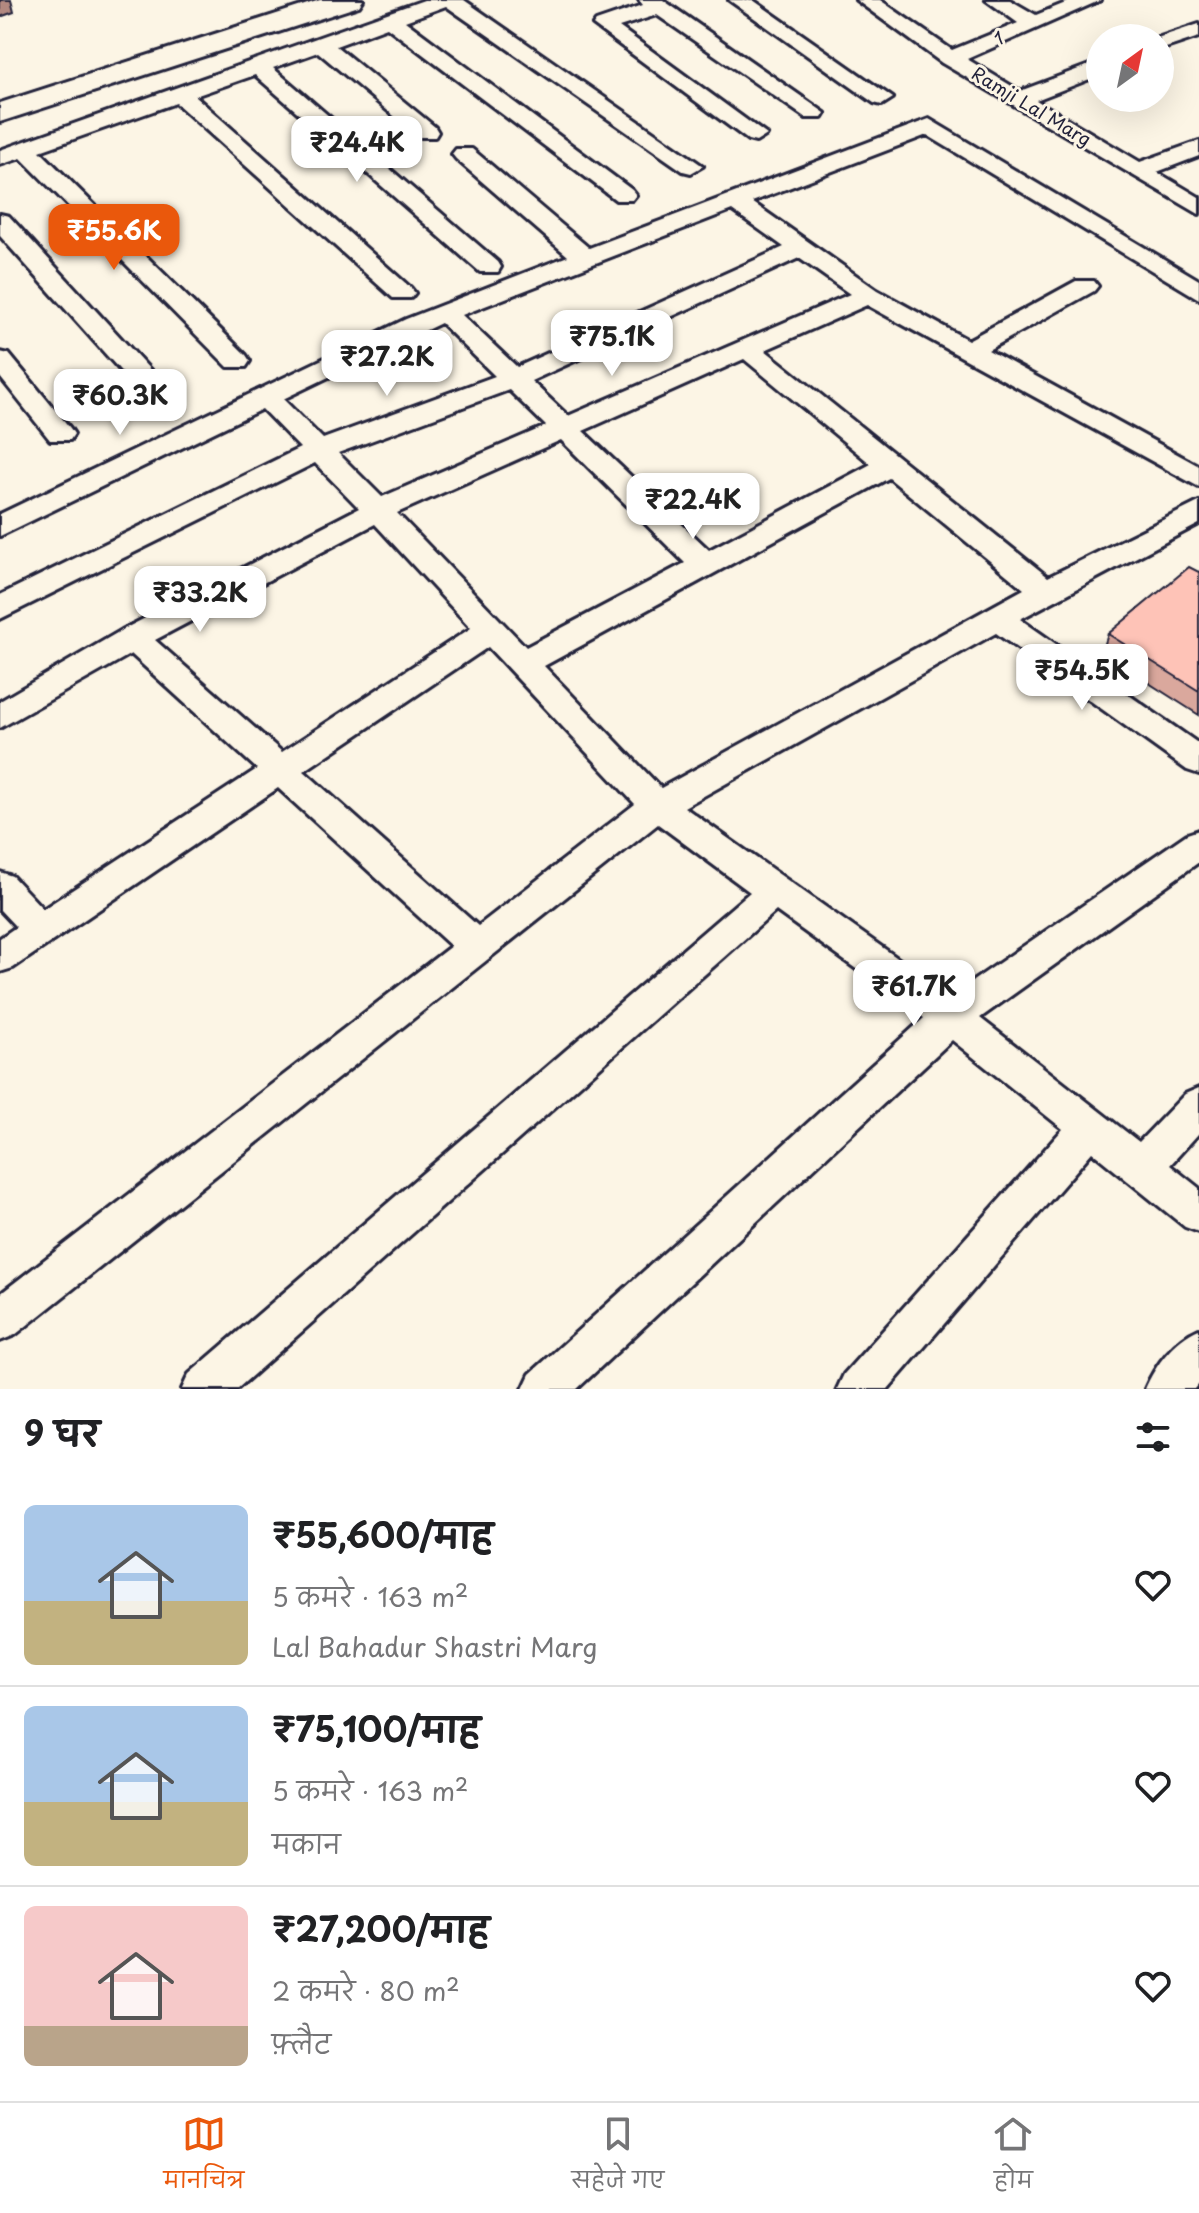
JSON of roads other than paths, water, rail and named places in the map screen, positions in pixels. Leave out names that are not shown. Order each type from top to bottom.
[{"type":"main road","points":[[0,88],[276,0]]},
{"type":"main road","points":[[0,113],[349,0]]},
{"type":"street","points":[[0,158],[388,18],[447,0],[691,166]]},
{"type":"street","points":[[739,0],[882,98]]},
{"type":"street","name":"Ramji Lal Marg","points":[[866,0],[950,58],[1199,207]]},
{"type":"street","points":[[996,0],[1035,24]]},
{"type":"street","name":"1","points":[[950,58],[1086,1]]},
{"type":"street","points":[[756,135],[603,25],[654,3],[814,113]]},
{"type":"street","points":[[388,18],[624,195]]},
{"type":"street","points":[[1174,39],[1199,30]]},
{"type":"street","points":[[320,43],[427,132]]},
{"type":"street","points":[[257,65],[489,267]]},
{"type":"street","points":[[1018,99],[1086,72]]},
{"type":"street","points":[[179,94],[402,293]]},
{"type":"street","points":[[0,526],[263,395],[445,313],[929,126],[1199,291]]},
{"type":"street","points":[[1138,171],[1199,148]]},
{"type":"street","points":[[25,149],[237,361]]},
{"type":"street","points":[[464,154],[585,258]]},
{"type":"street","points":[[735,201],[868,295],[1199,478]]},
{"type":"street","points":[[0,221],[154,391]]},
{"type":"street","points":[[0,608],[319,450],[511,380],[801,248]]},
{"type":"street","points":[[969,350],[1085,286]]},
{"type":"street","points":[[0,716],[133,638],[378,510],[868,295]]},
{"type":"street","points":[[445,313],[706,565]]},
{"type":"street","points":[[746,348],[1046,591]]},
{"type":"street","points":[[0,360],[60,434]]},
{"type":"street","points":[[263,395],[378,510],[657,806],[951,1017],[1199,1213]]},
{"type":"street","points":[[521,664],[891,465]]},
{"type":"street","points":[[0,1320],[657,806],[1046,591],[1199,512]]},
{"type":"street","points":[[997,618],[1199,761]]},
{"type":"street","points":[[0,957],[489,631]]},
{"type":"street","points":[[133,638],[477,947]]},
{"type":"street","points":[[545,1389],[951,1017],[1199,844]]},
{"type":"street","points":[[0,886],[40,930]]},
{"type":"street","points":[[204,1389],[775,891]]},
{"type":"street","points":[[1142,1167],[1199,1106]]},
{"type":"street","points":[[859,1389],[1090,1126]]},
{"type":"street","points":[[1167,1389],[1199,1350]]}]
